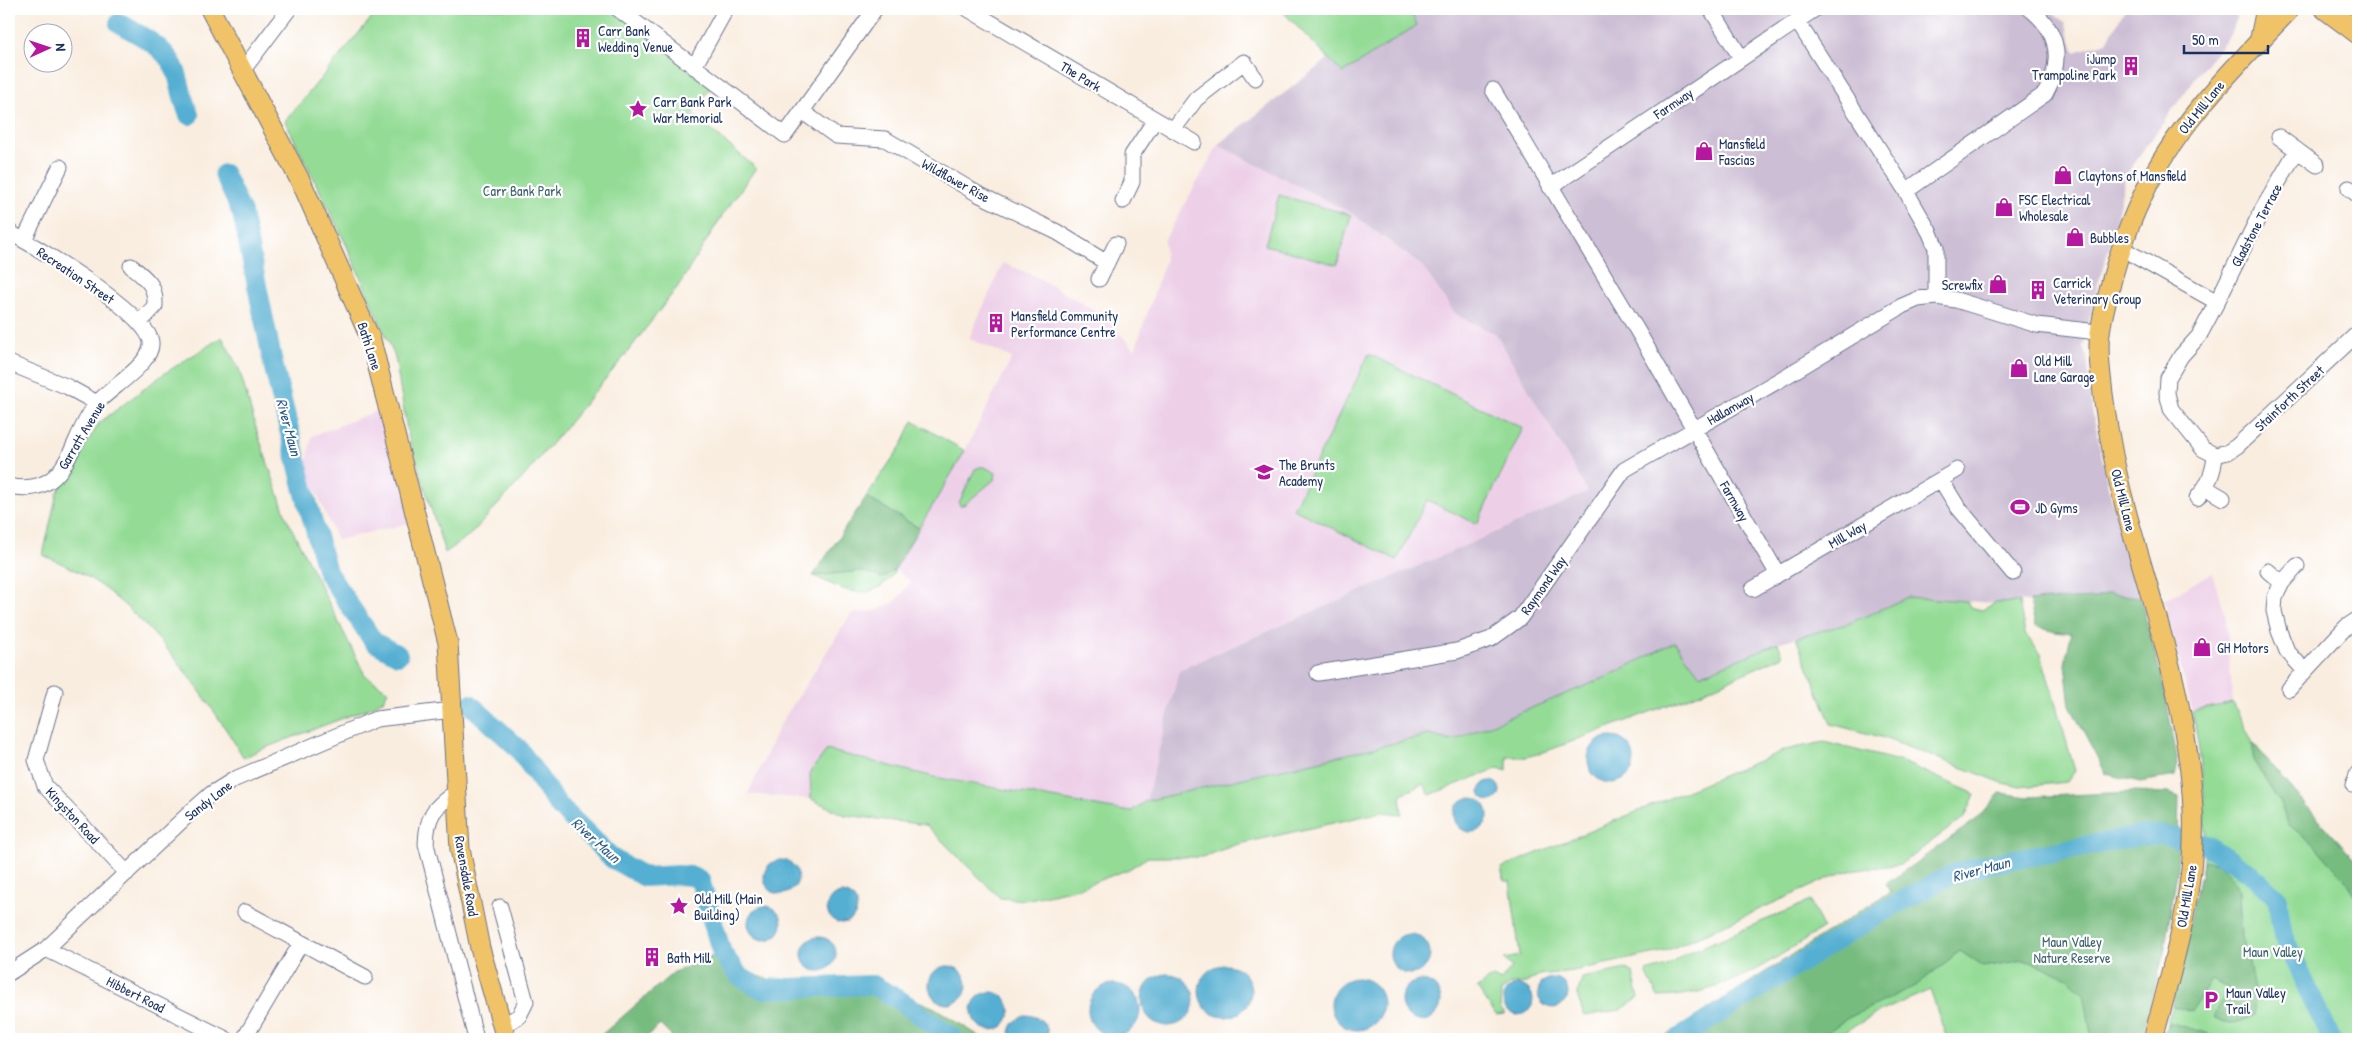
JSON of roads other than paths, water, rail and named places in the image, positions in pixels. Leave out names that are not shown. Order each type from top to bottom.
[{"type":"highway","points":[[2261,38],[2267,9]]},
{"type":"highway","points":[[2326,9],[2358,34]]},
{"type":"main road","name":"Bath Lane","points":[[210,9],[244,70],[303,186],[371,340],[448,643],[452,710]]},
{"type":"main road","name":"Old Mill Lane","points":[[2153,1039],[2175,955],[2192,858],[2193,827],[2186,741],[2175,682],[2132,532],[2109,439],[2099,354],[2100,334],[2121,248],[2143,194],[2176,139],[2232,69],[2290,9]]},
{"type":"main road","name":"Ravensdale Road","points":[[452,710],[456,792],[462,858],[480,948],[504,1032]]},
{"type":"street","points":[[244,70],[289,9]]},
{"type":"street","points":[[618,9],[785,135],[875,9]]},
{"type":"street","points":[[694,67],[726,9]]},
{"type":"street","name":"The Park","points":[[968,9],[1194,142]]},
{"type":"street","points":[[1711,9],[1741,58]]},
{"type":"street","name":"Farmway","points":[[1550,186],[1814,9]]},
{"type":"street","points":[[1906,191],[2018,115],[2045,94],[2056,68],[2053,36],[2045,22],[2030,9]]},
{"type":"street","points":[[1797,21],[1906,191],[1930,233],[1936,248],[1936,297]]},
{"type":"street","points":[[1173,130],[1196,99],[1244,62],[1255,78]]},
{"type":"street","name":"Hallamway","points":[[1493,90],[1694,428],[1792,373],[1902,306],[1918,299],[1936,297],[1956,300],[2037,326],[2089,330],[2100,334]]},
{"type":"street","name":"Wildflower Rise","points":[[803,112],[836,136],[885,139],[978,194],[1057,232],[1107,262]]},
{"type":"street","points":[[1123,201],[1132,182],[1132,155],[1155,120]]},
{"type":"street","points":[[2279,138],[2317,165]]},
{"type":"street","name":"Gladstone Terrace","points":[[2215,456],[2203,449],[2171,408],[2166,393],[2168,378],[2181,356],[2199,336],[2261,212],[2297,150]]},
{"type":"street","points":[[24,240],[60,167]]},
{"type":"street","name":"Recreation Street","points":[[9,232],[84,279],[140,322]]},
{"type":"street","points":[[1099,279],[1116,244]]},
{"type":"street","points":[[2121,248],[2217,302]]},
{"type":"street","points":[[131,266],[153,286],[156,296],[155,306],[140,322]]},
{"type":"street","name":"Garratt Avenue","points":[[9,486],[26,490],[47,484],[62,469],[97,403],[141,365],[149,353],[151,340],[140,322]]},
{"type":"street","name":"Stainforth Street","points":[[2215,456],[2228,452],[2237,446],[2358,333]]},
{"type":"street","points":[[9,363],[68,387],[97,403]]},
{"type":"street","name":"Farmway","points":[[1694,428],[1777,573]]},
{"type":"street","name":"Raymond Way","points":[[1318,673],[1457,651],[1491,639],[1520,618],[1624,470],[1694,428]]},
{"type":"street","points":[[2215,456],[2214,466],[2202,493],[2223,498]]},
{"type":"street","name":"Mill Way","points":[[1753,589],[1777,573],[1957,470]]},
{"type":"street","points":[[1941,480],[1957,506],[2013,572]]},
{"type":"street","points":[[2297,566],[2282,583],[2274,597],[2274,611],[2287,651],[2305,671]]},
{"type":"street","points":[[2268,572],[2282,583]]},
{"type":"street","points":[[2289,689],[2346,627],[2358,619]]},
{"type":"street","name":"Kingston Road","points":[[55,692],[36,760],[39,773],[45,786],[126,872]]},
{"type":"street","name":"Sandy Lane","points":[[9,973],[46,949],[211,794],[235,779],[376,719],[452,710]]},
{"type":"street","points":[[456,792],[438,805],[434,811],[427,824],[426,844],[476,1039]]},
{"type":"street","points":[[500,907],[526,1002],[519,1016],[504,1032]]},
{"type":"street","points":[[244,912],[365,977]]},
{"type":"street","points":[[244,1039],[301,943]]},
{"type":"street","name":"Hibbert Road","points":[[46,949],[226,1039]]},
{"type":"water","points":[[1611,737],[1624,741],[1630,747],[1634,760],[1630,773],[1624,779],[1611,783],[1598,779],[1592,773],[1588,760],[1592,747],[1598,741]]},
{"type":"water","points":[[1490,781],[1497,784],[1500,791],[1497,798],[1490,801],[1483,798],[1480,791],[1483,784]]},
{"type":"water","points":[[1471,798],[1483,803],[1488,815],[1483,827],[1471,832],[1459,827],[1454,815],[1459,803]]},
{"type":"water","points":[[781,860],[788,861],[793,865],[797,870],[797,884],[793,889],[788,893],[781,894],[774,893],[769,889],[765,884],[764,877],[765,870],[769,865],[774,861]]},
{"type":"water","points":[[842,893],[852,898],[857,908],[852,918],[842,923],[832,918],[827,908],[832,898]]},
{"type":"water","points":[[765,906],[772,907],[777,911],[781,916],[781,930],[777,935],[772,939],[765,940],[758,939],[753,935],[749,930],[748,923],[749,916],[753,911],[758,907]]},
{"type":"water","points":[[1410,934],[1424,940],[1430,954],[1424,968],[1410,974],[1396,968],[1390,954],[1396,940]]},
{"type":"water","points":[[819,937],[826,938],[831,942],[835,947],[835,961],[831,966],[826,970],[819,971],[812,970],[807,966],[803,961],[802,954],[803,947],[807,942],[812,938]]},
{"type":"water","points":[[1220,965],[1230,965],[1244,972],[1251,986],[1251,996],[1244,1010],[1230,1017],[1220,1017],[1210,1013],[1203,1006],[1199,996],[1199,986],[1203,976],[1210,969]]},
{"type":"water","points":[[948,966],[962,971],[967,985],[962,999],[948,1004],[934,999],[929,985],[934,971]]},
{"type":"water","points":[[1163,974],[1173,974],[1187,981],[1194,995],[1194,1005],[1187,1019],[1173,1026],[1163,1026],[1153,1022],[1146,1015],[1142,1005],[1142,995],[1146,985],[1153,978]]},
{"type":"water","points":[[1352,978],[1362,978],[1376,985],[1383,999],[1383,1009],[1376,1023],[1362,1030],[1352,1030],[1342,1026],[1335,1019],[1331,1009],[1331,999],[1335,989],[1342,982]]},
{"type":"water","points":[[1553,978],[1559,979],[1567,987],[1567,999],[1559,1007],[1553,1008],[1547,1007],[1539,999],[1538,993],[1539,987],[1547,979]]},
{"type":"water","points":[[1421,981],[1435,987],[1441,1001],[1435,1015],[1421,1021],[1407,1015],[1401,1001],[1407,987]]},
{"type":"water","points":[[1109,984],[1119,984],[1133,991],[1140,1005],[1140,1015],[1133,1029],[1119,1036],[1109,1036],[1099,1032],[1092,1025],[1088,1015],[1088,1005],[1092,995],[1099,988]]},
{"type":"water","points":[[1518,985],[1524,986],[1532,994],[1532,1006],[1524,1014],[1518,1015],[1512,1014],[1504,1006],[1503,1000],[1504,994],[1512,986]]},
{"type":"water","points":[[991,992],[1005,997],[1010,1011],[1005,1025],[991,1030],[977,1025],[972,1011],[977,997]]},
{"type":"water","points":[[1026,1015],[1036,1017],[1043,1022],[1047,1029],[1048,1039],[1010,1039],[1010,1031],[1013,1024]]},
{"type":"waterway","name":"River Maun","points":[[119,23],[145,38],[168,57],[177,74],[189,115]]},
{"type":"waterway","name":"River Maun","points":[[224,174],[242,213],[274,368],[304,490],[327,572],[374,642],[398,655]]},
{"type":"waterway","name":"River Maun","points":[[470,704],[518,748],[558,805],[613,859],[645,877],[678,875],[692,876],[700,880],[722,953],[739,976],[761,989],[873,985],[901,1001],[954,1039]]},
{"type":"waterway","name":"River Maun","points":[[1678,1039],[1887,909],[1953,874],[1989,864],[2139,836],[2165,835],[2206,845],[2250,873],[2277,898],[2283,936],[2331,1039]]},
{"type":"place","name":"Carr Bank Wedding Venue","points":[[583,38]]},
{"type":"place","name":"iJump Trampoline Park","points":[[2131,66]]},
{"type":"place","name":"Carr Bank Park War Memorial","points":[[638,109]]},
{"type":"place","name":"Mansfield Fascias","points":[[1704,151]]},
{"type":"place","name":"Claytons of Mansfield","points":[[2063,175]]},
{"type":"place","name":"FSC Electrical Wholesale","points":[[2004,207]]},
{"type":"place","name":"Bubbles","points":[[2075,237]]},
{"type":"place","name":"Screwfix","points":[[1998,284]]},
{"type":"place","name":"Carrick Veterinary Group","points":[[2038,290]]},
{"type":"place","name":"Mansfield Community Performance Centre","points":[[996,323]]},
{"type":"place","name":"Old Mill Lane Garage","points":[[2019,368]]},
{"type":"place","name":"The Brunts Academy","points":[[1264,472]]},
{"type":"place","name":"JD Gyms","points":[[2020,507]]},
{"type":"place","name":"GH Motors","points":[[2202,647]]},
{"type":"place","name":"Old Mill (Main Building)","points":[[679,906]]},
{"type":"place","name":"Bath Mill","points":[[652,957]]},
{"type":"place","name":"Maun Valley Trail","points":[[2211,1000]]},
{"type":"park label","name":"Carr Bank Park","points":[[522,190]]},
{"type":"park label","name":"Maun Valley Nature Reserve","points":[[2072,950]]},
{"type":"park label","name":"Maun Valley","points":[[2273,951]]}]
